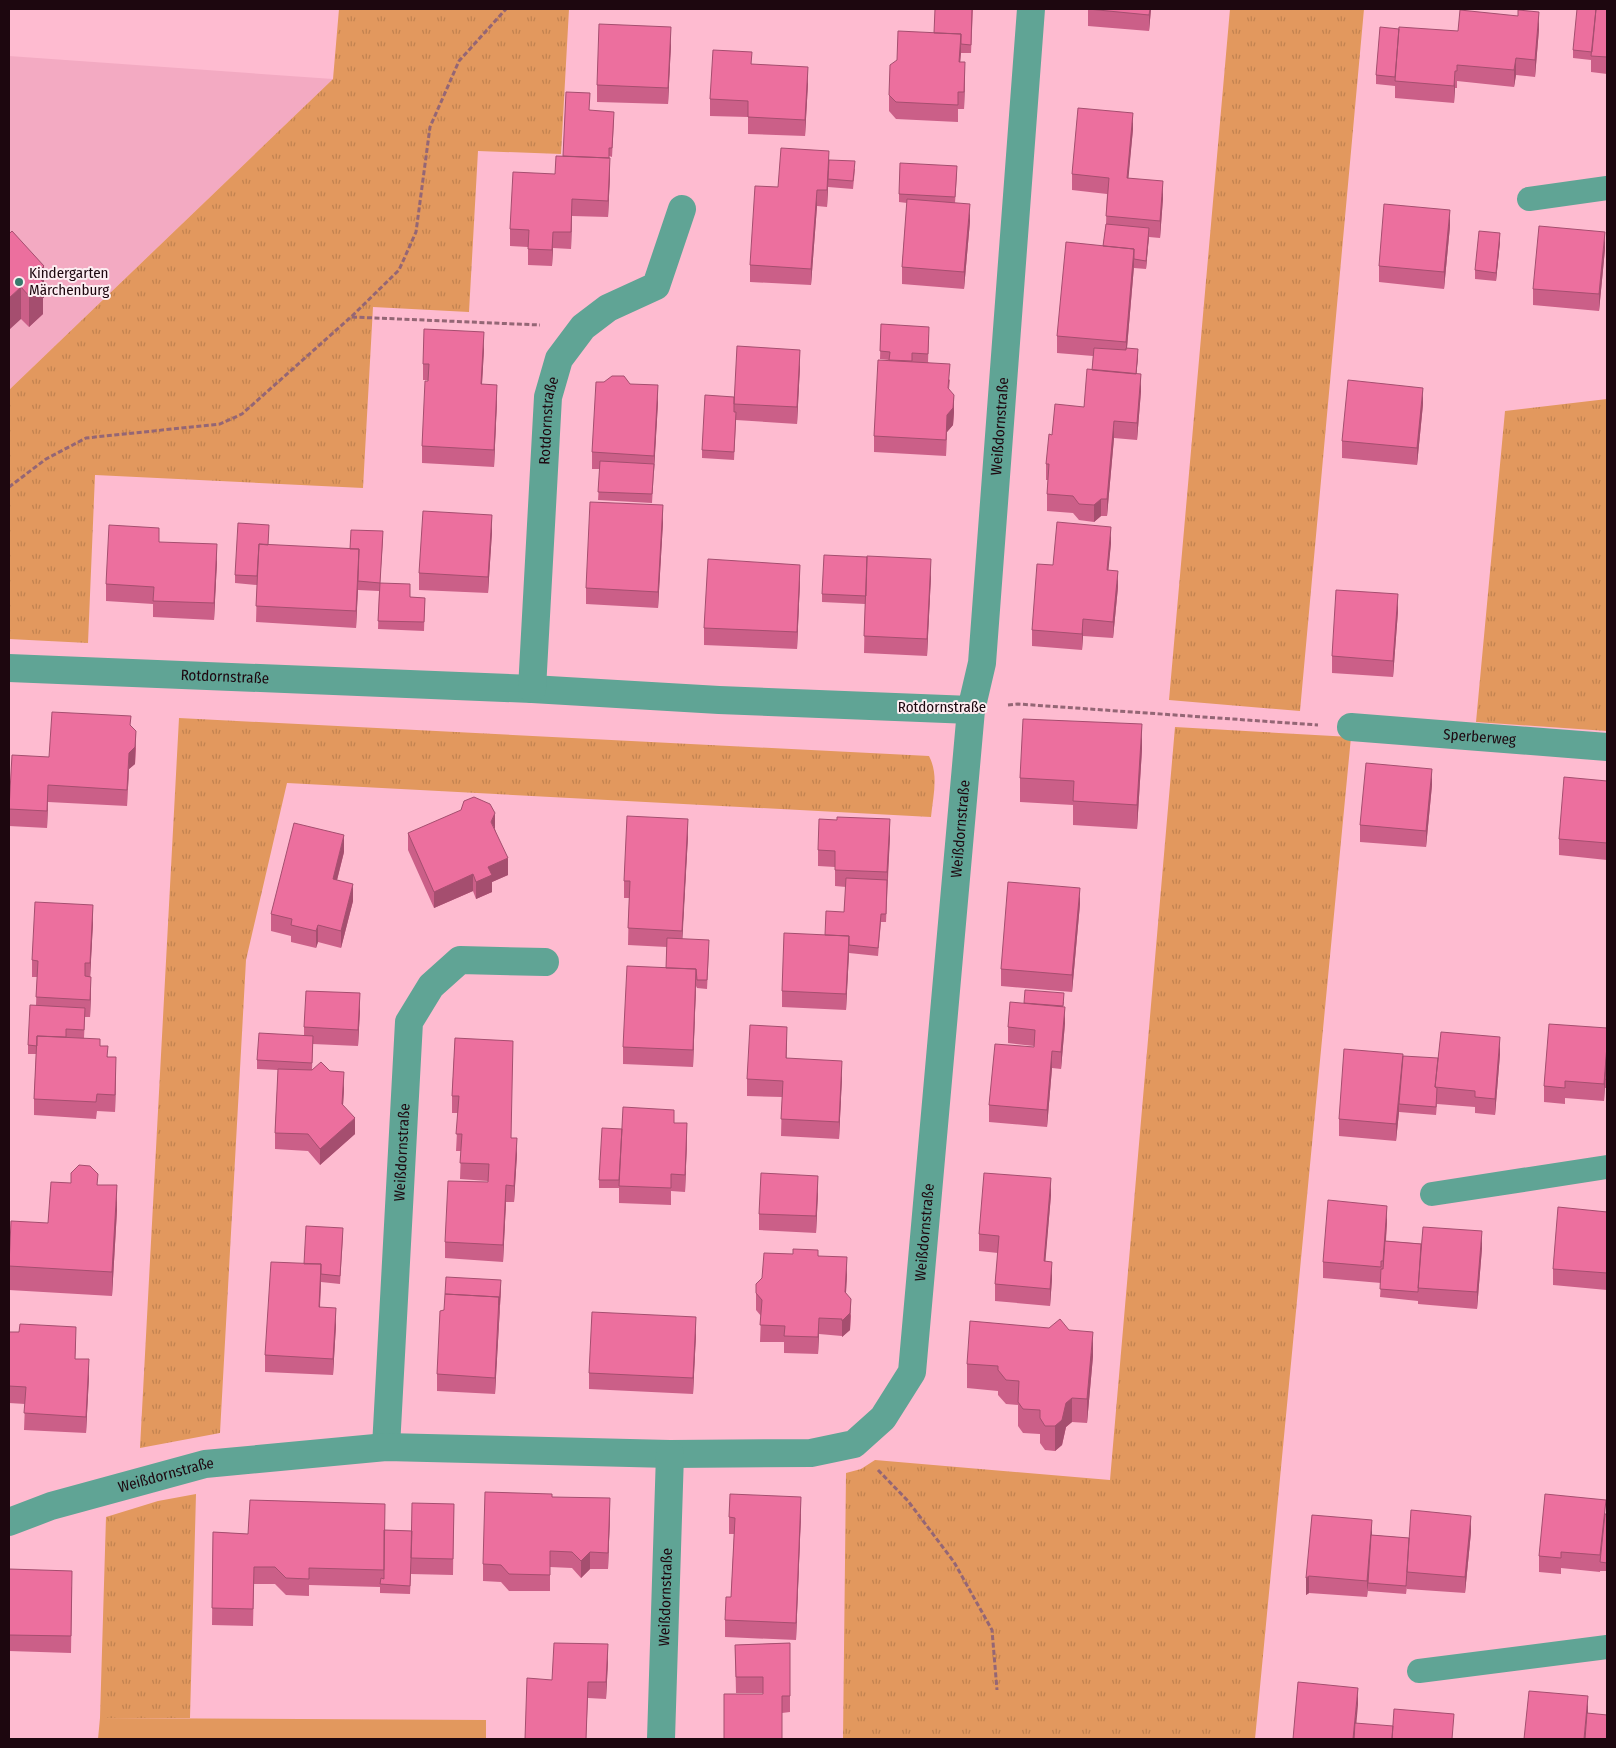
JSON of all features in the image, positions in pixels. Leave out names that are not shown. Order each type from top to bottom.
[{"type":"street","name":"Weißdornstraße","points":[[9,1522],[51,1506],[205,1464],[386,1447],[670,1454],[811,1453],[854,1444],[884,1418],[912,1372],[971,710],[982,663],[1031,9]]},
{"type":"street","name":"Rotdornstraße","points":[[532,690],[548,397],[559,359],[583,327],[608,308],[656,286],[682,209]]},
{"type":"street","name":"Rotdornstraße","points":[[9,668],[971,710]]},
{"type":"street","name":"Sperberweg","points":[[1351,727],[1607,747]]},
{"type":"street","name":"Weißdornstraße","points":[[386,1447],[409,1022],[431,986],[460,960],[545,962]]},
{"type":"street","name":"Weißdornstraße","points":[[661,1739],[670,1454]]},
{"type":"lane","points":[[1529,199],[1607,188]]},
{"type":"lane","points":[[1432,1194],[1607,1167]]},
{"type":"lane","points":[[1419,1671],[1607,1647]]},
{"type":"path","points":[[9,487],[46,460],[86,438],[220,424],[242,414],[351,317],[399,270],[416,232],[430,127],[459,61],[506,9]]},
{"type":"path","points":[[351,317],[583,327]]},
{"type":"path","name":"Rotdornstraße","points":[[971,710],[1018,704],[1351,727]]},
{"type":"path","points":[[854,1444],[908,1501],[954,1562],[992,1630],[997,1690]]},
{"type":"shaded area","points":[[9,56],[333,79],[9,390]]},
{"type":"green space","points":[[339,9],[569,9],[561,154],[478,151],[469,312],[373,307],[363,488],[95,475],[88,643],[9,639],[9,390],[333,79]]},
{"type":"green space","points":[[1230,9],[1364,9],[1300,711],[1169,700]]},
{"type":"green space","points":[[1607,399],[1607,731],[1476,722],[1505,411]]},
{"type":"green space","points":[[179,718],[929,756],[935,778],[934,793],[931,817],[287,783],[246,960],[220,1433],[140,1448]]},
{"type":"green space","points":[[1175,727],[1351,737],[1255,1739],[843,1739],[846,1473],[861,1469],[875,1460],[1110,1480]]},
{"type":"green space","points":[[196,1494],[190,1718],[100,1718],[106,1517],[158,1501]]},
{"type":"green space","points":[[100,1718],[486,1720],[486,1739],[98,1739]]},
{"type":"building","points":[[935,9],[972,9],[971,45],[961,44],[961,34],[934,33]]},
{"type":"building","points":[[1088,9],[1150,9],[1149,15]]},
{"type":"building","points":[[1577,9],[1596,9],[1592,52],[1573,50]]},
{"type":"building","points":[[1596,9],[1607,9],[1607,57],[1591,56]]},
{"type":"building","points":[[1460,10],[1518,16],[1518,10],[1539,12],[1535,60],[1516,58],[1514,70],[1457,65],[1454,86],[1395,81],[1399,27],[1458,31]]},
{"type":"building","points":[[599,24],[671,27],[668,88],[597,85]]},
{"type":"building","points":[[1380,27],[1399,29],[1395,77],[1376,75]]},
{"type":"building","points":[[898,31],[961,34],[959,62],[965,62],[964,92],[958,92],[958,105],[896,102],[889,95],[890,65],[897,60]]},
{"type":"building","points":[[713,50],[752,52],[751,64],[808,67],[805,120],[748,117],[748,101],[710,99]]},
{"type":"building","points":[[566,92],[590,93],[589,110],[614,112],[612,148],[609,148],[609,158],[563,156]]},
{"type":"building","points":[[1078,108],[1133,113],[1127,178],[1163,181],[1160,221],[1106,216],[1109,178],[1072,174]]},
{"type":"building","points":[[781,148],[829,151],[827,190],[817,190],[811,269],[750,265],[755,186],[778,187]]},
{"type":"building","points":[[556,156],[610,158],[608,201],[572,199],[571,232],[553,232],[552,250],[528,249],[529,230],[510,229],[513,172],[555,174]]},
{"type":"building","points":[[829,160],[855,161],[853,181],[828,179]]},
{"type":"building","points":[[900,163],[957,166],[955,197],[899,194]]},
{"type":"building","points":[[907,199],[970,204],[964,272],[902,267]]},
{"type":"building","points":[[1384,204],[1450,210],[1444,272],[1379,266]]},
{"type":"building","points":[[1106,224],[1149,228],[1146,261],[1134,259],[1134,249],[1103,246]]},
{"type":"building","points":[[1539,226],[1605,232],[1599,294],[1533,289]]},
{"type":"building","points":[[12,231],[44,266],[36,274],[43,282],[29,296],[21,287],[9,298],[9,234]]},
{"type":"building","points":[[1479,231],[1500,233],[1496,273],[1475,270]]},
{"type":"building","points":[[1066,242],[1134,249],[1126,342],[1057,336]]},
{"type":"building","points":[[881,324],[929,327],[928,354],[912,353],[912,361],[889,360],[890,352],[880,351]]},
{"type":"building","points":[[424,329],[484,332],[481,384],[497,385],[494,450],[422,446],[425,381],[428,381],[429,364],[423,364]]},
{"type":"building","points":[[737,346],[800,350],[797,407],[734,404]]},
{"type":"building","points":[[1094,348],[1138,349],[1136,374],[1092,370]]},
{"type":"building","points":[[878,360],[950,364],[948,388],[954,395],[953,408],[947,415],[946,440],[874,436]]},
{"type":"building","points":[[1087,369],[1141,374],[1137,423],[1114,421],[1107,499],[1101,499],[1094,505],[1079,504],[1073,496],[1047,494],[1049,464],[1046,464],[1049,434],[1052,435],[1055,404],[1084,407]]},
{"type":"building","points":[[612,376],[624,376],[630,384],[658,385],[654,456],[592,452],[596,382],[604,382]]},
{"type":"building","points":[[1348,380],[1423,388],[1417,448],[1342,441]]},
{"type":"building","points":[[705,395],[734,397],[734,412],[736,412],[734,452],[702,450]]},
{"type":"building","points":[[600,461],[654,464],[652,494],[598,492]]},
{"type":"building","points":[[590,502],[663,505],[658,592],[586,588]]},
{"type":"building","points":[[423,511],[492,515],[488,577],[419,573]]},
{"type":"building","points":[[1057,522],[1111,527],[1107,570],[1118,571],[1113,622],[1083,619],[1082,634],[1032,630],[1037,564],[1053,565]]},
{"type":"building","points":[[238,523],[269,525],[268,545],[259,544],[257,576],[235,575]]},
{"type":"building","points":[[109,525],[159,528],[159,542],[217,544],[214,603],[153,601],[154,587],[106,584]]},
{"type":"building","points":[[351,530],[383,531],[380,583],[358,581],[359,549],[350,549]]},
{"type":"building","points":[[259,544],[359,549],[356,611],[256,606]]},
{"type":"building","points":[[824,555],[867,557],[866,596],[822,594]]},
{"type":"building","points":[[867,556],[931,559],[927,639],[864,636]]},
{"type":"building","points":[[708,559],[800,565],[797,632],[704,628]]},
{"type":"building","points":[[380,583],[410,584],[410,597],[425,598],[424,622],[378,621]]},
{"type":"building","points":[[1336,590],[1398,594],[1393,661],[1332,656]]},
{"type":"building","points":[[52,712],[131,716],[130,725],[136,731],[135,747],[129,753],[127,790],[48,785],[47,811],[9,809],[12,755],[49,757]]},
{"type":"building","points":[[1023,719],[1142,724],[1137,805],[1073,801],[1074,781],[1020,778]]},
{"type":"building","points":[[1366,763],[1432,769],[1426,831],[1360,825]]},
{"type":"building","points":[[1564,777],[1607,781],[1607,843],[1559,839]]},
{"type":"building","points":[[474,797],[490,804],[495,813],[491,822],[508,858],[488,867],[492,875],[476,882],[473,874],[434,892],[408,833],[461,810],[464,801]]},
{"type":"building","points":[[627,816],[688,819],[682,931],[628,928],[630,881],[624,881]]},
{"type":"building","points":[[837,817],[890,819],[887,872],[835,870],[835,851],[818,850],[819,819],[837,820]]},
{"type":"building","points":[[294,823],[344,835],[333,879],[353,884],[341,931],[318,925],[316,931],[291,925],[292,919],[271,914]]},
{"type":"building","points":[[846,878],[887,880],[886,914],[881,914],[878,948],[849,945],[849,936],[825,935],[826,911],[844,912]]},
{"type":"building","points":[[1008,882],[1080,888],[1072,975],[1001,969]]},
{"type":"building","points":[[35,902],[93,905],[90,963],[85,963],[85,976],[91,977],[90,1000],[36,997],[38,961],[32,960]]},
{"type":"building","points":[[784,933],[849,936],[846,994],[782,991]]},
{"type":"building","points":[[667,938],[709,940],[707,980],[697,980],[696,969],[666,968]]},
{"type":"building","points":[[627,966],[696,969],[693,1050],[623,1047]]},
{"type":"building","points":[[1025,990],[1064,993],[1063,1006],[1024,1003]]},
{"type":"building","points":[[306,991],[360,993],[358,1030],[304,1027]]},
{"type":"building","points":[[1010,1002],[1065,1007],[1061,1052],[1052,1051],[1047,1110],[989,1105],[995,1044],[1034,1047],[1035,1030],[1008,1027]]},
{"type":"building","points":[[30,1005],[85,1008],[84,1030],[66,1029],[66,1037],[37,1036],[37,1046],[28,1045]]},
{"type":"building","points":[[1549,1024],[1607,1028],[1604,1084],[1565,1081],[1565,1088],[1544,1086]]},
{"type":"building","points":[[750,1025],[787,1027],[786,1058],[842,1061],[839,1122],[781,1119],[783,1081],[747,1079]]},
{"type":"building","points":[[1441,1032],[1500,1037],[1495,1099],[1475,1097],[1475,1091],[1435,1087]]},
{"type":"building","points":[[259,1033],[313,1036],[312,1063],[257,1060]]},
{"type":"building","points":[[37,1036],[100,1039],[100,1046],[108,1046],[107,1057],[116,1057],[115,1095],[97,1094],[96,1102],[34,1099]]},
{"type":"building","points":[[455,1038],[513,1041],[511,1138],[517,1138],[514,1186],[506,1185],[503,1245],[445,1242],[448,1181],[488,1182],[489,1164],[460,1163],[462,1134],[456,1134],[459,1096],[452,1096]]},
{"type":"building","points":[[1344,1049],[1403,1054],[1396,1124],[1339,1119]]},
{"type":"building","points":[[1607,1049],[1607,1080],[1605,1079]]},
{"type":"building","points":[[1403,1056],[1438,1058],[1435,1087],[1437,1088],[1436,1107],[1399,1104]]},
{"type":"building","points":[[321,1062],[330,1071],[344,1072],[342,1104],[355,1118],[320,1149],[308,1134],[275,1133],[278,1069],[312,1070]]},
{"type":"building","points":[[623,1107],[674,1110],[674,1123],[687,1123],[685,1175],[671,1174],[671,1188],[619,1186]]},
{"type":"building","points":[[602,1128],[622,1129],[619,1180],[599,1180]]},
{"type":"building","points":[[79,1165],[90,1166],[98,1174],[97,1185],[117,1185],[112,1272],[9,1266],[11,1221],[48,1223],[51,1182],[71,1183],[71,1173]]},
{"type":"building","points":[[761,1173],[818,1176],[816,1216],[759,1214]]},
{"type":"building","points":[[984,1173],[1051,1178],[1044,1261],[1052,1262],[1050,1289],[995,1284],[999,1236],[979,1234]]},
{"type":"building","points":[[1328,1200],[1387,1206],[1381,1267],[1323,1262]]},
{"type":"building","points":[[1558,1207],[1607,1212],[1607,1273],[1553,1269]]},
{"type":"building","points":[[306,1226],[343,1228],[340,1276],[321,1274],[321,1264],[304,1264]]},
{"type":"building","points":[[1423,1227],[1482,1231],[1477,1292],[1418,1288]]},
{"type":"building","points":[[1385,1241],[1421,1244],[1418,1292],[1380,1289]]},
{"type":"building","points":[[793,1249],[818,1250],[818,1256],[847,1257],[845,1292],[851,1299],[850,1313],[842,1321],[842,1319],[819,1318],[818,1337],[784,1336],[785,1326],[760,1325],[762,1300],[756,1293],[756,1284],[762,1278],[764,1253],[793,1254]]},
{"type":"building","points":[[271,1262],[321,1264],[319,1307],[336,1308],[333,1359],[265,1355]]},
{"type":"building","points":[[446,1277],[501,1280],[499,1305],[499,1297],[445,1294]]},
{"type":"building","points":[[445,1294],[499,1297],[495,1378],[437,1374],[440,1311],[444,1310]]},
{"type":"building","points":[[592,1312],[696,1317],[693,1378],[589,1373]]},
{"type":"building","points":[[1060,1319],[1069,1330],[1093,1332],[1087,1399],[1072,1398],[1066,1403],[1062,1420],[1055,1426],[1045,1426],[1040,1418],[1040,1410],[1023,1409],[1018,1402],[1019,1381],[1006,1380],[998,1370],[998,1366],[967,1364],[970,1321],[1049,1328]]},
{"type":"building","points":[[20,1324],[76,1327],[75,1359],[89,1359],[86,1417],[24,1413],[26,1387],[9,1386],[9,1332],[19,1332]]},
{"type":"building","points":[[485,1492],[552,1494],[552,1497],[610,1498],[608,1553],[590,1552],[581,1561],[572,1552],[550,1551],[550,1575],[509,1574],[501,1565],[483,1564]]},
{"type":"building","points":[[730,1494],[801,1497],[796,1623],[725,1620],[726,1597],[731,1597],[735,1518],[729,1517]]},
{"type":"building","points":[[1545,1494],[1606,1500],[1600,1555],[1561,1552],[1561,1558],[1539,1556]]},
{"type":"building","points":[[250,1500],[385,1504],[384,1570],[309,1568],[309,1579],[286,1578],[275,1567],[254,1567],[253,1609],[212,1608],[213,1532],[248,1534]]},
{"type":"building","points":[[412,1503],[454,1504],[453,1559],[411,1558]]},
{"type":"building","points":[[1411,1510],[1471,1516],[1465,1577],[1407,1572]]},
{"type":"building","points":[[1605,1514],[1607,1514],[1607,1563],[1600,1562]]},
{"type":"building","points":[[1312,1515],[1372,1520],[1367,1581],[1309,1576],[1306,1578]]},
{"type":"building","points":[[384,1530],[412,1531],[410,1586],[380,1584],[381,1578],[384,1579]]},
{"type":"building","points":[[1371,1535],[1409,1538],[1406,1586],[1368,1583]]},
{"type":"building","points":[[9,1569],[72,1571],[71,1636],[9,1635]]},
{"type":"building","points":[[554,1643],[608,1644],[606,1682],[588,1682],[586,1739],[525,1739],[527,1678],[552,1680]]},
{"type":"building","points":[[790,1643],[790,1696],[782,1696],[782,1739],[724,1739],[724,1694],[763,1694],[763,1677],[736,1677],[735,1645]]},
{"type":"building","points":[[1298,1682],[1358,1688],[1353,1739],[1293,1739]]},
{"type":"building","points":[[1529,1691],[1588,1696],[1584,1739],[1524,1739]]},
{"type":"building","points":[[1394,1709],[1454,1714],[1452,1739],[1392,1739]]},
{"type":"building","points":[[1587,1713],[1607,1715],[1607,1739],[1585,1739]]},
{"type":"building","points":[[1355,1723],[1393,1726],[1392,1739],[1354,1739]]},
{"type":"place","name":"Kindergarten Märchenburg","points":[[19,282]]}]
